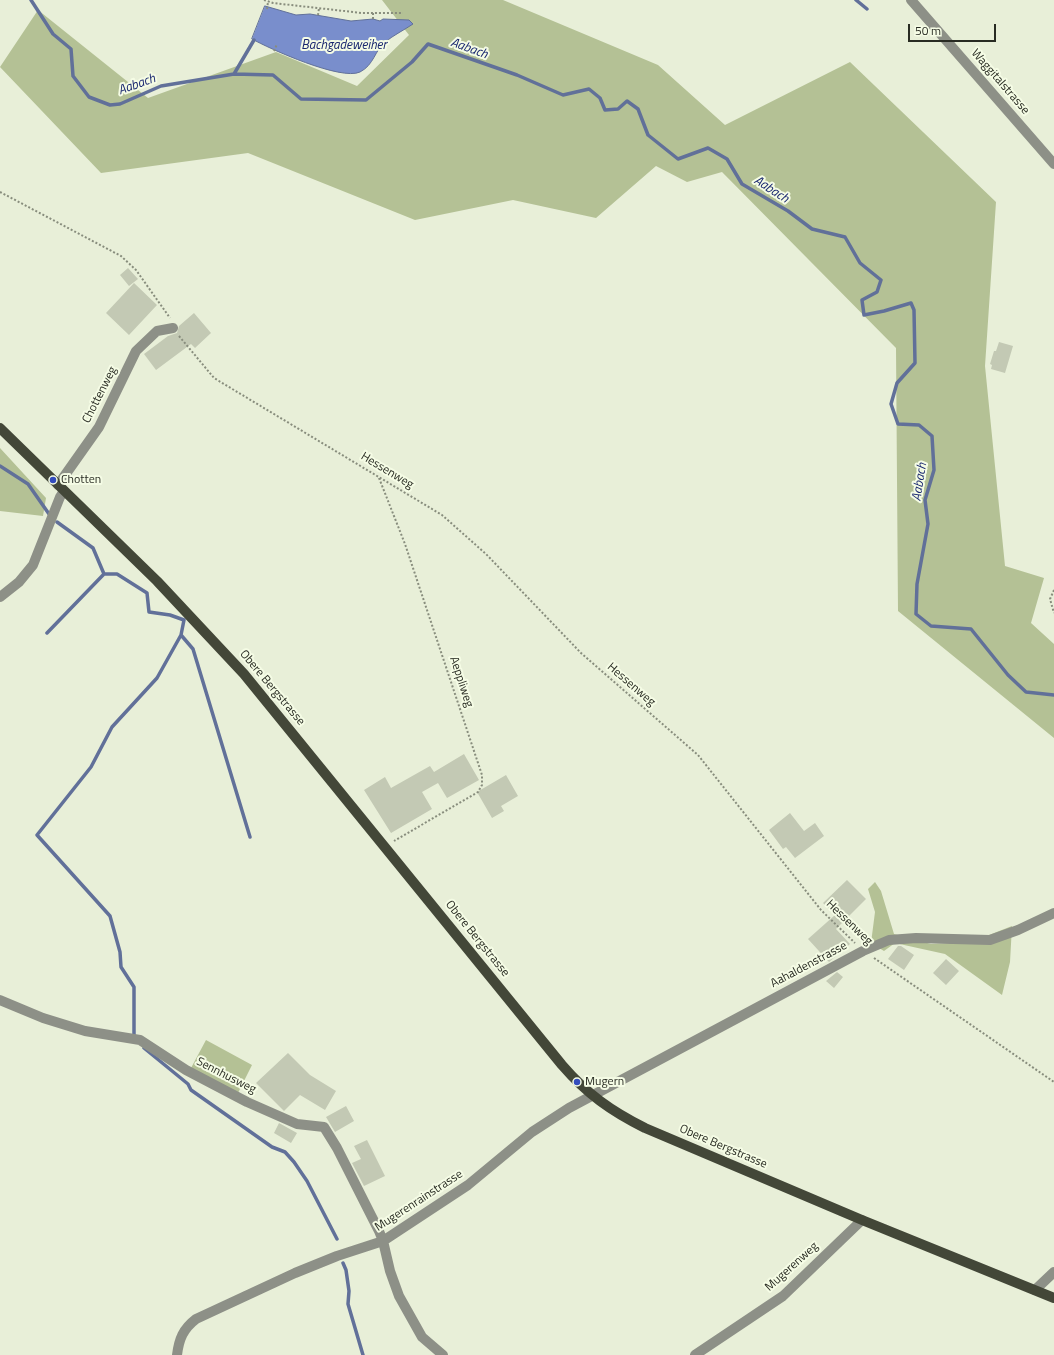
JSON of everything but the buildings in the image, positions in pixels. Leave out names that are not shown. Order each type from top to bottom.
[{"type":"main road","name":"Obere Bergstrasse","points":[[0,428],[157,581],[244,674],[567,1071],[591,1095],[615,1113],[645,1128],[862,1220],[1054,1298]]},
{"type":"street","name":"Waggitalstrasse","points":[[911,0],[1054,164]]},
{"type":"street","name":"Chottenweg","points":[[0,597],[19,582],[33,565],[60,497],[61,488],[99,427],[136,351],[157,331],[173,328]]},
{"type":"street","name":"Aahaldenstrasse","points":[[591,1095],[863,951],[889,940],[916,938],[990,940],[1018,930],[1054,913]]},
{"type":"street","name":"Sennhusweg","points":[[0,1000],[85,1032],[140,1040],[186,1070],[246,1102],[297,1124],[324,1126],[337,1148],[383,1241]]},
{"type":"street","name":"Mugerenrainstrasse","points":[[176,1355],[181,1336],[185,1329],[196,1319],[295,1273],[337,1256],[383,1241],[468,1185],[532,1132],[591,1095]]},
{"type":"street","name":"Mugerenweg","points":[[695,1355],[783,1296],[862,1220]]},
{"type":"street","points":[[383,1241],[390,1271],[399,1296],[422,1337],[443,1355]]},
{"type":"street","points":[[1034,1290],[1054,1272]]},
{"type":"path","points":[[264,0],[268,2],[319,8],[373,13],[403,13]]},
{"type":"path","points":[[267,9],[268,2]]},
{"type":"path","points":[[318,15],[319,8]]},
{"type":"path","points":[[373,13],[373,19]]},
{"type":"path","points":[[274,51],[276,44]]},
{"type":"path","name":"Hessenweg","points":[[0,192],[120,256],[136,270],[171,319],[173,328],[214,378],[442,515],[486,554],[581,653],[698,755],[821,910],[863,951],[1054,1082]]},
{"type":"path","name":"Aeppliweg","points":[[379,477],[405,544],[482,775],[482,785],[478,792],[385,846]]},
{"type":"path","points":[[1054,590],[1050,599],[1054,613]]},
{"type":"green space","points":[[382,0],[503,0],[658,65],[725,125],[850,62],[996,202],[985,366],[1005,566],[1044,578],[1031,623],[1054,644],[1054,738],[898,611],[896,348],[722,172],[687,182],[656,166],[596,218],[513,200],[415,220],[248,153],[101,173],[0,67],[38,10],[148,98],[276,52],[357,86],[409,35]]},
{"type":"green space","points":[[0,448],[46,498],[43,516],[0,511]]},
{"type":"green space","points":[[875,882],[881,891],[894,934],[931,944],[971,942],[1012,926],[1010,962],[1002,995],[945,954],[895,943],[884,951],[871,943],[875,912],[868,889]]},
{"type":"green space","points":[[206,1040],[252,1065],[238,1093],[191,1068]]},
{"type":"water","name":"Bachgadeweiher","points":[[265,6],[296,15],[310,14],[351,21],[373,19],[380,21],[383,19],[409,20],[413,24],[385,42],[365,69],[351,74],[306,63],[252,39]]},
{"type":"waterway","name":"Aabach","points":[[31,0],[53,34],[71,49],[73,76],[89,97],[110,105],[120,104],[161,86],[234,74],[273,75],[301,99],[366,100],[412,62],[428,44],[517,75],[563,95],[589,89],[600,98],[605,110],[618,109],[627,101],[638,109],[648,135],[678,159],[708,148],[727,159],[742,184],[788,211],[812,229],[845,237],[860,263],[881,280],[877,292],[862,300],[864,315],[911,303],[914,310],[915,363],[897,383],[891,404],[898,424],[919,425],[932,436],[934,470],[925,500],[928,524],[917,584],[916,614],[931,626],[971,629],[1008,675],[1026,692],[1054,695]]},
{"type":"waterway","points":[[856,0],[867,9]]},
{"type":"waterway","points":[[234,74],[254,40]]},
{"type":"waterway","points":[[0,466],[28,484],[49,514]]},
{"type":"waterway","points":[[57,522],[93,548],[104,574],[117,574],[147,593],[149,612],[170,615],[184,620],[181,635],[157,678],[112,727],[91,767],[37,835],[110,916],[120,952],[121,967],[134,987],[134,1035]]},
{"type":"waterway","points":[[47,633],[104,574]]},
{"type":"waterway","points":[[181,635],[193,649],[250,837]]},
{"type":"waterway","points":[[144,1048],[188,1084],[191,1090],[272,1147],[285,1152],[307,1181],[337,1239]]},
{"type":"waterway","points":[[343,1263],[346,1270],[349,1291],[348,1304],[363,1355]]},
{"type":"place","name":"Chotten","points":[[53,480]]},
{"type":"place","name":"Mugern","points":[[577,1082]]}]
